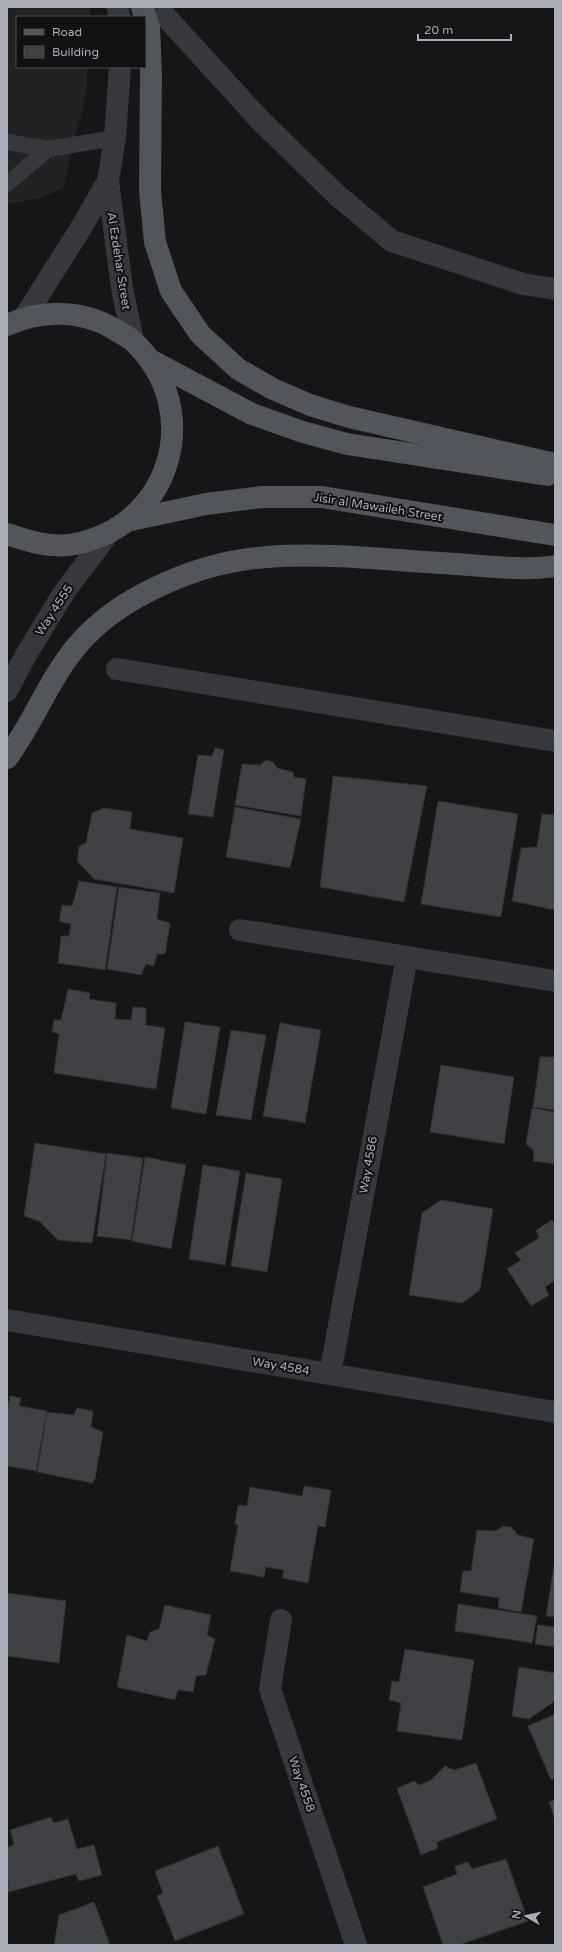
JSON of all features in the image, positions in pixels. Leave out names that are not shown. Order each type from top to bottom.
[{"type":"main road","points":[[146,22],[149,34],[151,75],[150,191],[155,242],[171,291],[200,334],[238,369],[273,389],[310,405],[349,417],[555,464]]},
{"type":"main road","points":[[7,534],[38,544],[74,545],[108,534],[131,520],[154,494],[169,462],[173,427],[167,392],[152,361],[133,341],[100,321],[62,313],[15,321]]},
{"type":"main road","points":[[152,361],[252,414],[303,432],[347,444],[555,476]]},
{"type":"main road","name":"Jisir al Mawaileh Street","points":[[131,520],[206,504],[262,497],[322,496],[555,535]]},
{"type":"main road","points":[[7,758],[21,739],[36,708],[53,680],[76,647],[104,619],[131,601],[174,580],[219,564],[267,557],[315,556],[512,567],[542,568],[555,566]]},
{"type":"street","points":[[157,7],[261,121],[338,196],[392,241],[523,284],[555,289]]},
{"type":"street","name":"Al Ezdehar Street","points":[[120,68],[115,138],[108,181],[122,288],[133,341]]},
{"type":"street","name":"Al Ezdehar Street","points":[[15,321],[73,241],[108,181]]},
{"type":"street","name":"Way 4555","points":[[7,691],[27,653],[65,591],[108,534]]},
{"type":"street","points":[[117,669],[555,740]]},
{"type":"street","points":[[240,930],[555,981]]},
{"type":"street","name":"Way 4586","points":[[330,1374],[406,957]]},
{"type":"street","name":"Way 4584","points":[[7,1320],[555,1412]]},
{"type":"street","name":"Way 4558","points":[[281,1620],[270,1689],[356,1945]]},
{"type":"lane","points":[[7,142],[48,149],[115,138]]},
{"type":"lane","points":[[7,184],[48,149]]},
{"type":"shaded area","points":[[7,7],[90,7],[90,16],[16,16],[16,68],[87,68],[87,90],[63,188],[42,198],[7,204]]},
{"type":"building","points":[[215,748],[224,750],[213,817],[188,814],[198,755],[212,756]]},
{"type":"building","points":[[266,760],[273,762],[277,768],[293,772],[294,777],[306,779],[301,816],[235,805],[242,764],[260,765]]},
{"type":"building","points":[[333,776],[427,786],[404,902],[320,887]]},
{"type":"building","points":[[438,801],[518,814],[501,917],[421,904]]},
{"type":"building","points":[[235,807],[301,819],[290,868],[226,857]]},
{"type":"building","points":[[104,808],[132,812],[130,829],[183,838],[174,893],[94,879],[77,861],[79,846],[86,843],[92,813]]},
{"type":"building","points":[[542,814],[555,815],[555,910],[512,901],[521,848],[537,847]]},
{"type":"building","points":[[79,881],[117,887],[105,970],[58,963],[61,936],[69,936],[71,924],[59,921],[62,905],[72,906]]},
{"type":"building","points":[[119,887],[160,893],[157,919],[170,923],[165,954],[157,954],[154,966],[146,964],[141,975],[107,969]]},
{"type":"building","points":[[68,989],[90,993],[89,999],[116,1003],[115,1019],[131,1020],[133,1007],[146,1008],[146,1025],[165,1028],[156,1089],[54,1073],[59,1034],[52,1032],[54,1020],[61,1020]]},
{"type":"building","points":[[185,1022],[220,1027],[206,1114],[171,1108]]},
{"type":"building","points":[[280,1023],[321,1030],[305,1123],[263,1116]]},
{"type":"building","points":[[231,1030],[266,1035],[251,1120],[216,1115]]},
{"type":"building","points":[[540,1057],[555,1057],[555,1110],[533,1107]]},
{"type":"building","points":[[441,1065],[514,1077],[504,1144],[430,1132]]},
{"type":"building","points":[[532,1108],[555,1112],[555,1164],[533,1161],[534,1151],[526,1144]]},
{"type":"building","points":[[35,1143],[106,1154],[92,1243],[58,1240],[41,1222],[24,1216]]},
{"type":"building","points":[[107,1153],[143,1158],[131,1240],[97,1236]]},
{"type":"building","points":[[145,1157],[186,1165],[171,1249],[132,1241]]},
{"type":"building","points":[[203,1165],[240,1171],[225,1265],[189,1259]]},
{"type":"building","points":[[246,1173],[282,1179],[267,1272],[231,1266]]},
{"type":"building","points":[[441,1200],[493,1209],[480,1290],[462,1303],[409,1295],[422,1213]]},
{"type":"building","points":[[552,1220],[555,1224],[555,1280],[545,1287],[549,1295],[531,1306],[507,1269],[521,1260],[515,1253],[539,1238],[536,1230]]},
{"type":"building","points":[[10,1396],[21,1398],[19,1406],[47,1411],[36,1471],[7,1466],[7,1412]]},
{"type":"building","points":[[77,1408],[93,1411],[91,1427],[103,1432],[95,1479],[92,1483],[37,1472],[47,1412],[74,1415]]},
{"type":"building","points":[[304,1486],[331,1490],[325,1527],[318,1526],[308,1583],[282,1578],[284,1570],[266,1567],[264,1577],[230,1571],[238,1525],[235,1524],[238,1505],[247,1506],[250,1487],[302,1496]]},
{"type":"building","points":[[504,1526],[511,1527],[518,1535],[534,1539],[521,1612],[498,1608],[499,1598],[460,1592],[463,1571],[471,1571],[477,1530],[495,1531]]},
{"type":"building","points":[[555,1559],[555,1617],[546,1616]]},
{"type":"building","points":[[7,1593],[66,1601],[59,1663],[7,1656]]},
{"type":"building","points":[[458,1604],[537,1616],[532,1643],[455,1631]]},
{"type":"building","points":[[165,1605],[211,1615],[207,1635],[215,1639],[206,1675],[196,1676],[193,1692],[178,1690],[175,1700],[117,1687],[127,1635],[147,1641],[150,1632],[159,1629]]},
{"type":"building","points":[[538,1625],[555,1627],[555,1647],[535,1644]]},
{"type":"building","points":[[405,1649],[474,1660],[462,1740],[397,1731],[401,1703],[389,1700],[392,1681],[399,1682]]},
{"type":"building","points":[[519,1667],[555,1673],[555,1701],[529,1719],[512,1716]]},
{"type":"building","points":[[555,1714],[555,1778],[551,1780],[528,1726]]},
{"type":"building","points":[[476,1763],[497,1819],[437,1842],[438,1848],[421,1855],[397,1788],[414,1781],[419,1785],[431,1780],[445,1766],[454,1770]]},
{"type":"building","points":[[555,1800],[555,1820],[549,1802]]},
{"type":"building","points":[[51,1817],[54,1823],[68,1819],[77,1849],[94,1845],[102,1875],[79,1881],[76,1874],[8,1892],[7,1848],[14,1844],[10,1830]]},
{"type":"building","points":[[218,1846],[244,1914],[175,1941],[157,1896],[163,1893],[155,1871]]},
{"type":"building","points":[[506,1859],[528,1921],[459,1945],[443,1945],[423,1887],[457,1874],[455,1866],[468,1862],[472,1869]]},
{"type":"building","points":[[94,1902],[110,1945],[54,1945],[59,1915]]}]
